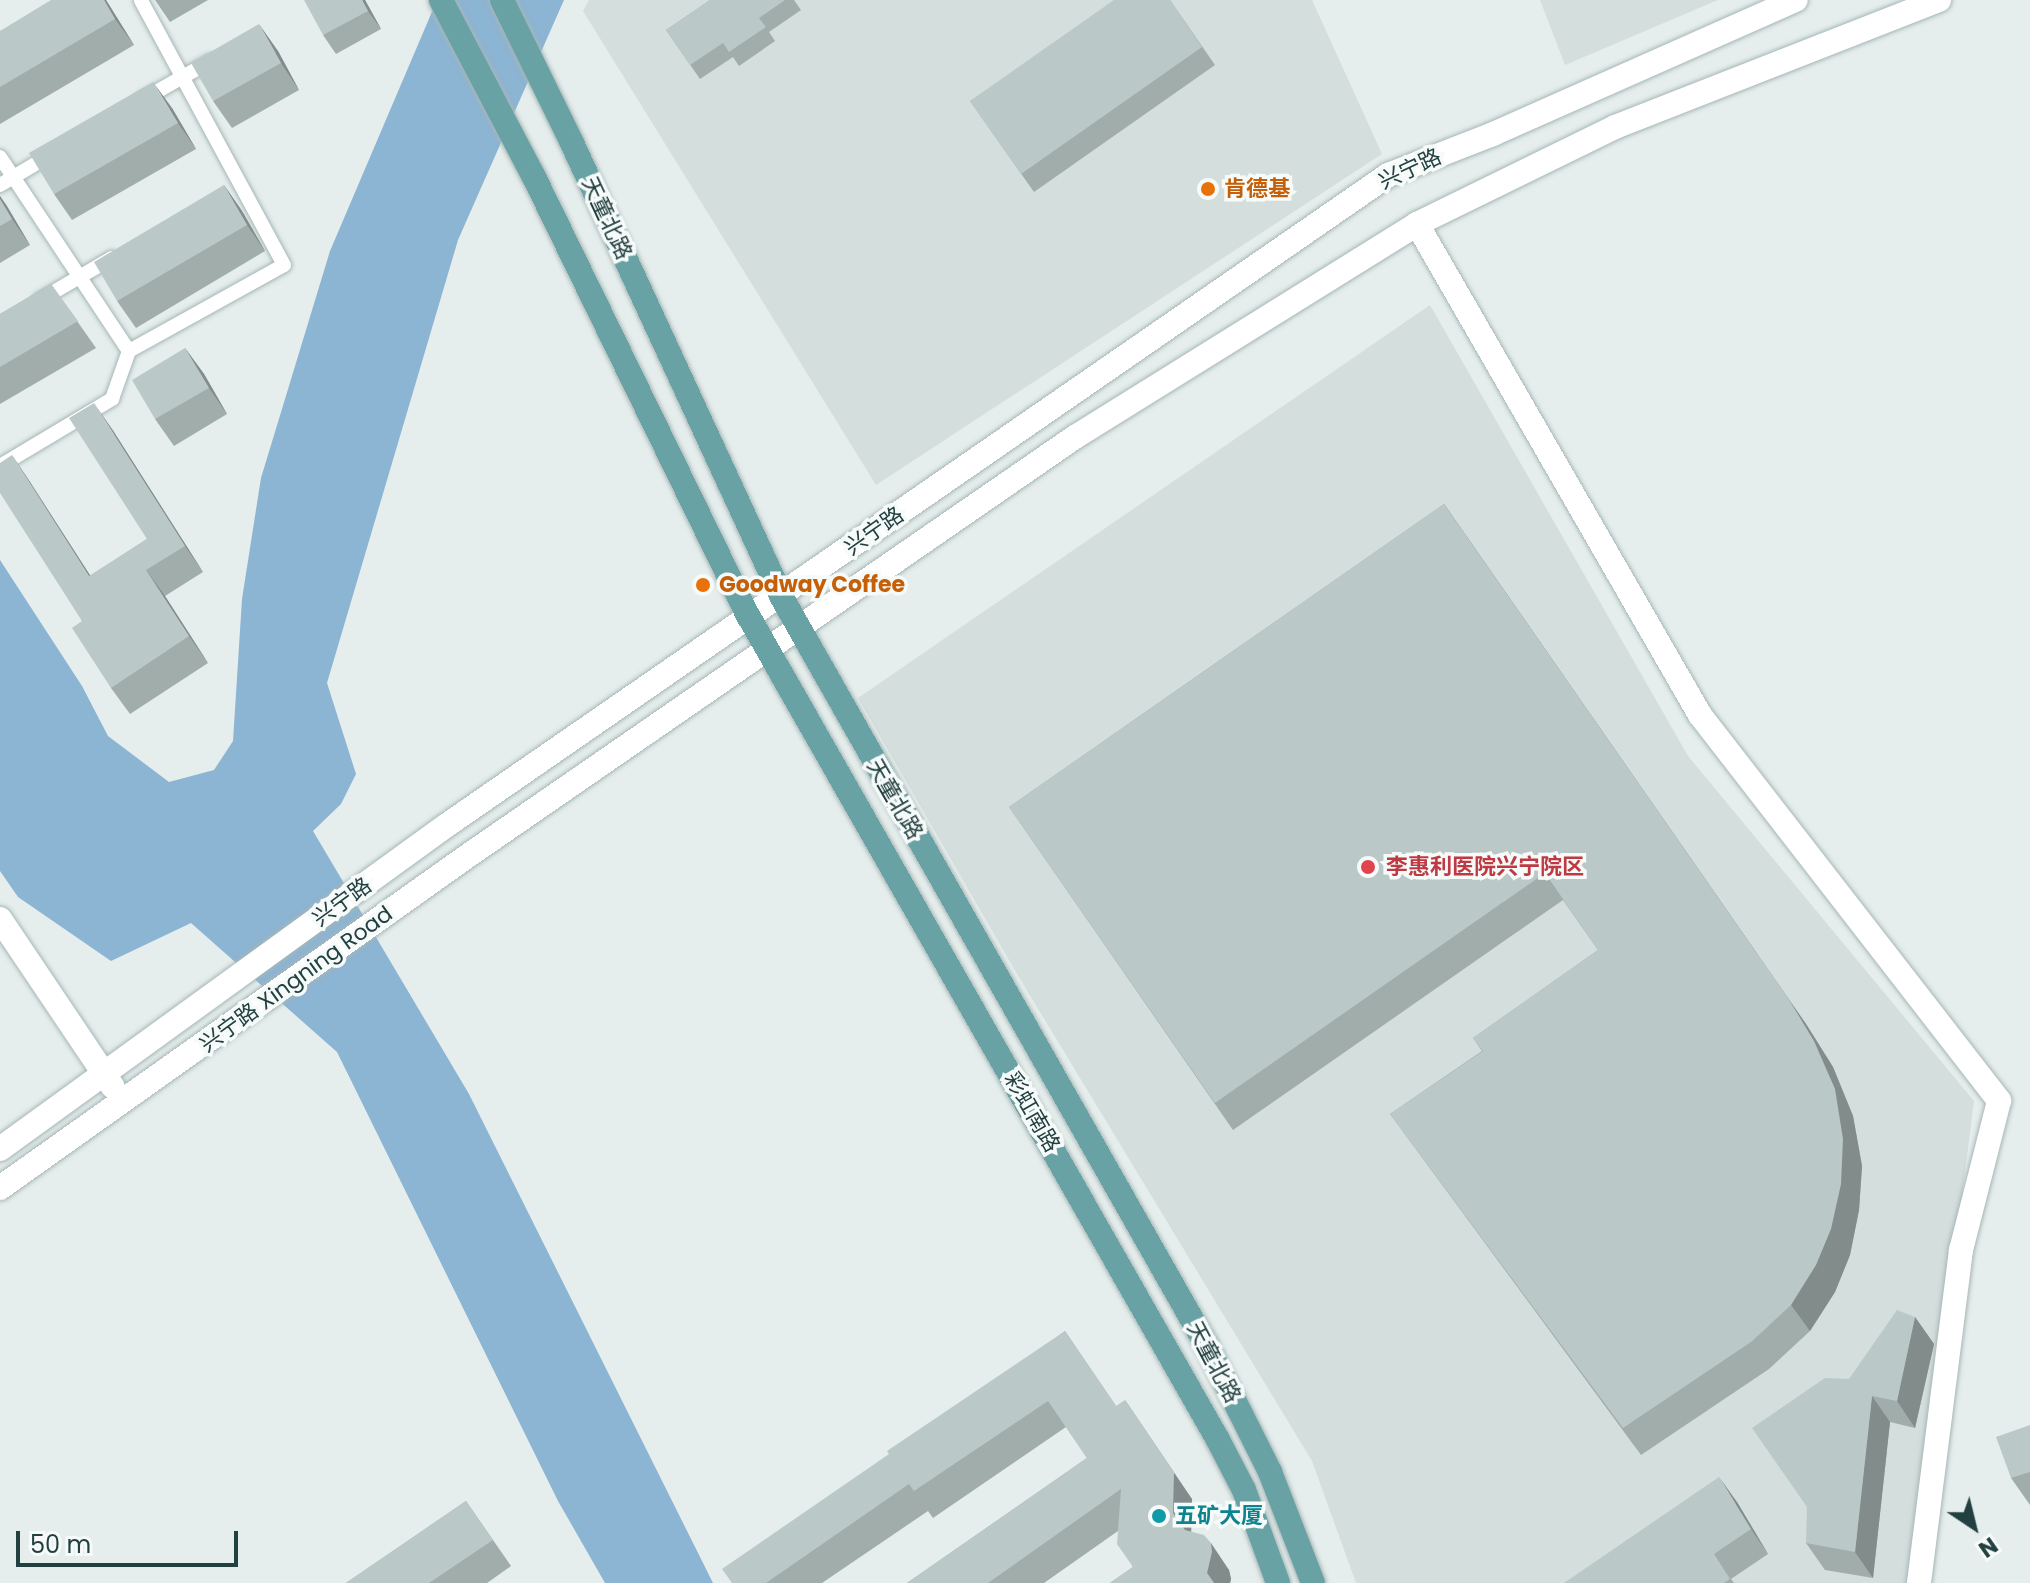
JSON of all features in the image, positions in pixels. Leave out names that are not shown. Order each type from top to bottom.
[{"type":"main road","points":[[441,0],[534,177],[768,650]]},
{"type":"main road","name":"天童北路","points":[[502,0],[552,101],[781,596],[1206,1344],[1270,1472],[1313,1583]]},
{"type":"main road","name":"兴宁路","points":[[0,1149],[105,1076],[447,825],[1388,175],[1493,134],[1796,0]]},
{"type":"main road","name":"兴宁路","points":[[469,855],[1075,437],[1417,224],[1615,127],[1939,0]]},
{"type":"main road","points":[[1417,224],[1700,715],[1999,1101],[1961,1250],[1919,1583]]},
{"type":"main road","name":"彩虹南路","points":[[768,650],[1217,1438],[1244,1490],[1278,1583]]},
{"type":"main road","name":"兴宁路 Xingning Road","points":[[124,1102],[469,855]]},
{"type":"main road","points":[[0,919],[124,1102],[0,1188]]},
{"type":"lane","points":[[0,466],[112,399],[129,351],[284,265],[234,188],[182,76],[141,0]]},
{"type":"lane","points":[[130,107],[231,50]]},
{"type":"lane","points":[[6,181],[65,146]]},
{"type":"lane","points":[[0,157],[6,181],[79,277],[129,351]]},
{"type":"lane","points":[[26,309],[120,254]]},
{"type":"shaded area","points":[[589,0],[1312,0],[1382,154],[876,485],[583,11]]},
{"type":"shaded area","points":[[1540,0],[1718,0],[1565,65]]},
{"type":"shaded area","name":"李惠利医院兴宁院区","points":[[1430,305],[1688,756],[1974,1101],[1913,1583],[1356,1583],[1312,1461],[1020,979],[858,698]]},
{"type":"water","points":[[437,0],[564,0],[458,240],[327,683],[356,774],[341,804],[313,831],[469,1094],[713,1583],[605,1583],[558,1501],[337,1052],[191,923],[111,961],[18,897],[0,871],[0,560],[82,686],[108,736],[169,782],[214,770],[233,741],[242,599],[261,478],[330,251]]},
{"type":"building","points":[[51,0],[104,0],[115,19],[0,87],[0,31]]},
{"type":"building","points":[[304,0],[362,0],[368,11],[323,35]]},
{"type":"building","points":[[710,0],[785,0],[759,18],[766,27],[729,52],[723,43],[690,65],[666,30]]},
{"type":"building","points":[[1114,0],[1170,0],[1202,47],[1021,174],[970,101]]},
{"type":"building","points":[[259,24],[281,63],[213,101],[191,63]]},
{"type":"building","points":[[153,82],[178,123],[54,194],[29,153]]},
{"type":"building","points":[[224,185],[247,225],[117,301],[94,262]]},
{"type":"building","points":[[0,199],[12,219],[0,226]]},
{"type":"building","points":[[51,284],[78,321],[0,367],[0,314]]},
{"type":"building","points":[[185,348],[209,388],[155,419],[132,380]]},
{"type":"building","points":[[94,403],[185,546],[146,570],[189,636],[111,688],[72,628],[82,621],[0,493],[0,463],[12,455],[89,576],[147,539],[69,418]]},
{"type":"building","points":[[1444,504],[1788,998],[1814,1041],[1835,1089],[1843,1139],[1841,1184],[1831,1229],[1816,1265],[1791,1305],[1751,1342],[1623,1428],[1390,1114],[1483,1051],[1473,1038],[1598,950],[1545,873],[1215,1103],[1009,807]]},
{"type":"building","points":[[1897,1310],[1915,1317],[1897,1401],[1872,1396],[1855,1552],[1806,1543],[1807,1507],[1752,1428],[1825,1378],[1849,1379]]},
{"type":"building","points":[[1065,1331],[1116,1406],[1125,1400],[1174,1472],[1173,1513],[1185,1530],[1204,1535],[1211,1543],[1207,1573],[1214,1583],[1110,1583],[1133,1567],[1117,1544],[1121,1489],[988,1583],[907,1583],[1087,1458],[1048,1401],[914,1491],[909,1484],[766,1583],[732,1583],[722,1569],[889,1454],[887,1451]]},
{"type":"building","points":[[2030,1425],[2030,1472],[2011,1478],[1996,1437]]},
{"type":"building","points":[[1719,1477],[1751,1529],[1714,1554],[1730,1579],[1724,1583],[1564,1583]]},
{"type":"building","points":[[466,1501],[493,1540],[429,1583],[346,1583]]},
{"type":"place","name":"肯德基","points":[[1208,189]]},
{"type":"place","name":"Goodway Coffee","points":[[703,585]]},
{"type":"place","name":"李惠利医院兴宁院区","points":[[1368,867]]},
{"type":"place","name":"五矿大厦","points":[[1159,1516]]}]
